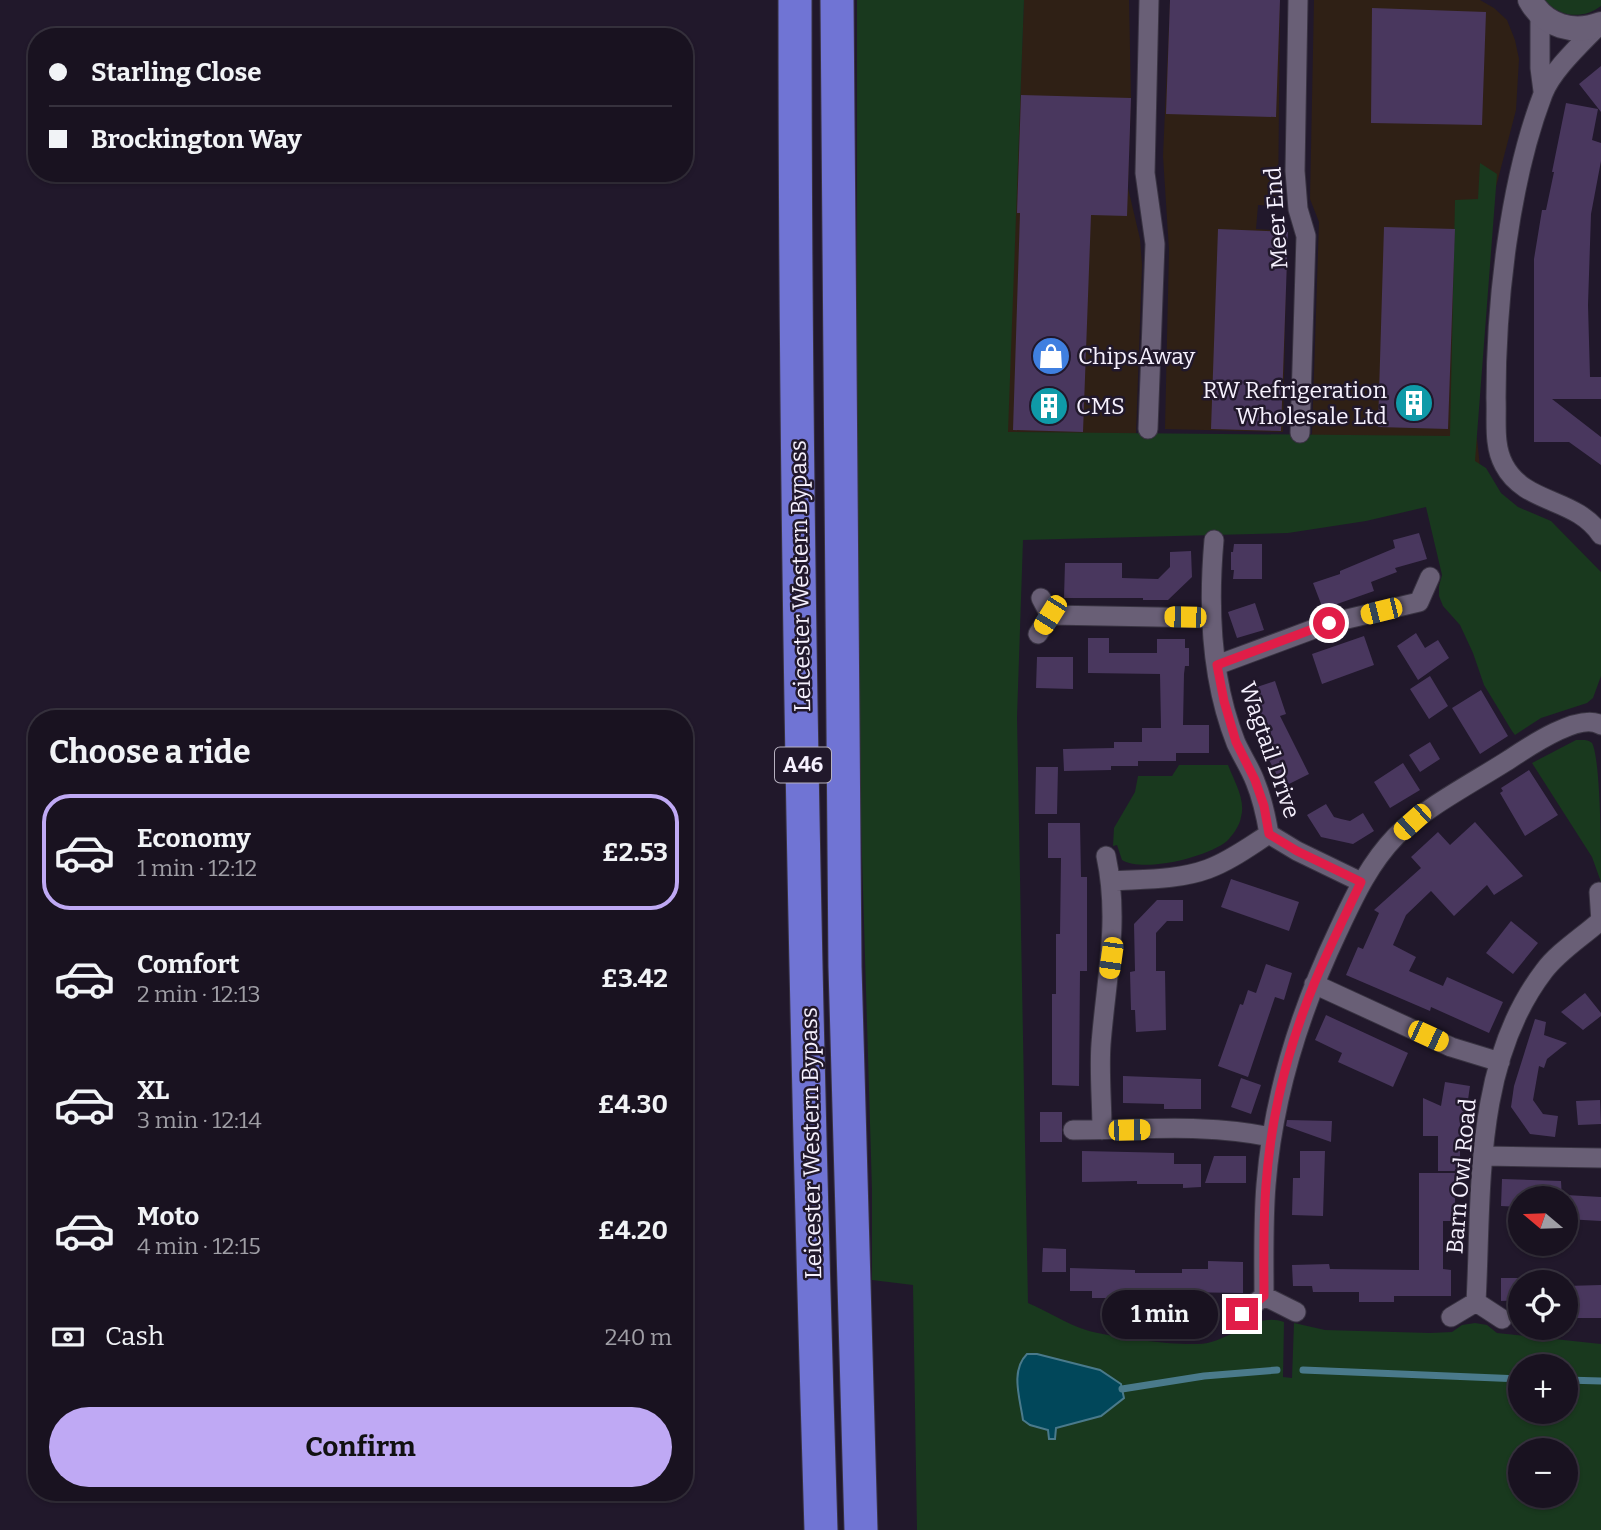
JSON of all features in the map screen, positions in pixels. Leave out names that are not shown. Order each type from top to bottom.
[{"type":"highway","name":"Leicester Western Bypass","points":[[795,0],[795,355],[821,1530]]},
{"type":"highway","name":"Leicester Western Bypass","points":[[837,0],[845,967],[861,1530]]},
{"type":"street","points":[[1148,429],[1155,244],[1145,173],[1149,0]]},
{"type":"street","name":"Meer End","points":[[1298,0],[1295,171],[1298,209],[1306,236],[1300,433]]},
{"type":"street","points":[[1535,7],[1553,24],[1569,29],[1585,29],[1600,24]]},
{"type":"street","points":[[1535,7],[1543,91]]},
{"type":"street","points":[[1600,24],[1564,63],[1543,91],[1511,214],[1496,351],[1497,447],[1503,464],[1513,480],[1525,489],[1584,515],[1601,535]]},
{"type":"street","name":"Wagtail Drive","points":[[1214,540],[1210,580],[1211,618],[1217,665],[1236,742],[1255,780],[1264,806],[1269,834],[1297,851],[1361,882]]},
{"type":"street","points":[[1217,665],[1329,623],[1419,603],[1430,577]]},
{"type":"street","points":[[1038,634],[1045,606],[1211,618]]},
{"type":"street","points":[[1242,1314],[1264,1296],[1266,1186],[1271,1137],[1295,1038],[1314,984],[1361,882],[1382,852],[1412,822],[1533,744],[1573,725],[1595,722],[1601,725]]},
{"type":"street","points":[[1112,881],[1181,876],[1209,869],[1269,834]]},
{"type":"street","points":[[1102,1130],[1101,1046],[1113,942],[1112,881],[1106,856]]},
{"type":"street","name":"Barn Owl Road","points":[[1476,1303],[1484,1134],[1500,1062],[1528,994],[1545,969],[1601,922],[1599,892]]},
{"type":"street","points":[[1314,984],[1451,1047],[1500,1062]]},
{"type":"street","points":[[1073,1130],[1240,1130],[1271,1137]]},
{"type":"street","points":[[1484,1156],[1601,1158]]},
{"type":"street","points":[[1264,1296],[1296,1312]]},
{"type":"street","points":[[1451,1317],[1476,1303],[1502,1319]]},
{"type":"shaded area","points":[[1024,0],[1129,0],[1131,98],[1128,188],[1140,239],[1142,265],[1136,434],[1007,432]]},
{"type":"shaded area","points":[[1170,0],[1280,0],[1278,206],[1258,205],[1256,229],[1287,231],[1283,432],[1165,429],[1169,250],[1163,156]]},
{"type":"shaded area","points":[[1314,0],[1480,0],[1507,20],[1515,40],[1519,59],[1516,110],[1491,206],[1474,410],[1480,467],[1306,460],[1312,433],[1319,222],[1310,199]]},
{"type":"green space","points":[[857,0],[1024,0],[1008,432],[1450,436],[1455,200],[1478,199],[1480,163],[1497,174],[1475,461],[1486,468],[1501,493],[1518,507],[1551,521],[1601,572],[1601,676],[1593,698],[1587,703],[1541,718],[1515,735],[1484,685],[1460,625],[1443,606],[1439,596],[1442,575],[1426,507],[1366,521],[1288,533],[1023,540],[1017,717],[1028,1303],[1086,1330],[1173,1343],[1209,1343],[1252,1324],[1273,1320],[1284,1322],[1283,1377],[1292,1378],[1294,1323],[1325,1330],[1430,1333],[1452,1332],[1462,1325],[1475,1323],[1487,1325],[1497,1333],[1508,1334],[1508,1340],[1563,1340],[1601,1344],[1601,1530],[917,1530],[913,1285],[872,1280],[872,1190],[857,690]]},
{"type":"green space","points":[[1544,0],[1601,0],[1601,6],[1586,13],[1571,15],[1557,10]]},
{"type":"green space","points":[[1576,740],[1592,743],[1595,753],[1600,809],[1601,882],[1592,857],[1532,763]]},
{"type":"green space","points":[[1179,765],[1228,765],[1242,804],[1236,830],[1218,847],[1176,861],[1145,865],[1122,860],[1117,845],[1113,846],[1114,828],[1135,792],[1138,776],[1172,776]]},
{"type":"water","points":[[1027,1354],[1037,1354],[1100,1370],[1121,1384],[1124,1398],[1101,1416],[1056,1428],[1055,1439],[1049,1439],[1048,1430],[1023,1420],[1017,1377]]},
{"type":"building","points":[[1170,0],[1280,0],[1276,117],[1166,114]]},
{"type":"building","points":[[1372,8],[1486,12],[1482,125],[1371,123]]},
{"type":"building","points":[[1601,66],[1601,112],[1579,84]]},
{"type":"building","points":[[1021,95],[1131,98],[1127,216],[1091,215],[1083,432],[1013,430]]},
{"type":"building","points":[[1566,103],[1598,109],[1592,140],[1601,143],[1601,161],[1591,214],[1588,305],[1590,377],[1601,377],[1601,399],[1552,399],[1601,437],[1601,465],[1569,442],[1534,442],[1534,259],[1542,210],[1546,210],[1554,172]]},
{"type":"building","points":[[1384,227],[1455,229],[1448,429],[1378,427]]},
{"type":"building","points":[[1218,229],[1288,232],[1281,431],[1211,429]]},
{"type":"building","points":[[1419,533],[1427,559],[1395,568],[1397,572],[1371,582],[1374,591],[1323,609],[1313,583],[1340,574],[1340,571],[1395,548],[1393,540]]},
{"type":"building","points":[[1234,544],[1262,544],[1262,579],[1233,579],[1231,552]]},
{"type":"building","points":[[1191,551],[1192,577],[1168,600],[1064,598],[1065,563],[1122,563],[1122,578],[1158,579],[1170,567],[1170,552]]},
{"type":"building","points":[[1255,603],[1264,630],[1237,638],[1228,612]]},
{"type":"building","points":[[1416,633],[1425,648],[1438,640],[1449,658],[1418,680],[1397,646]]},
{"type":"building","points":[[1364,636],[1374,665],[1322,684],[1312,654]]},
{"type":"building","points":[[1088,638],[1109,638],[1109,653],[1157,653],[1157,639],[1185,639],[1185,648],[1189,648],[1189,666],[1185,666],[1184,674],[1183,725],[1209,725],[1209,753],[1176,753],[1176,761],[1138,761],[1138,766],[1111,766],[1111,770],[1064,771],[1063,749],[1114,748],[1114,742],[1142,742],[1142,728],[1161,728],[1160,674],[1088,673]]},
{"type":"building","points":[[1037,657],[1073,657],[1073,689],[1036,688]]},
{"type":"building","points":[[1430,676],[1448,706],[1429,719],[1410,689]]},
{"type":"building","points":[[1275,681],[1286,714],[1280,716],[1309,774],[1283,787],[1266,754],[1270,752],[1257,715],[1253,716],[1248,699],[1251,698],[1248,690]]},
{"type":"building","points":[[1481,690],[1508,736],[1480,754],[1452,708]]},
{"type":"building","points":[[1430,742],[1440,759],[1420,772],[1409,755]]},
{"type":"building","points":[[1403,763],[1420,790],[1390,808],[1374,782]]},
{"type":"building","points":[[1036,767],[1058,767],[1057,814],[1035,814]]},
{"type":"building","points":[[1529,770],[1558,815],[1525,836],[1500,793],[1503,791],[1501,788]]},
{"type":"building","points":[[1326,804],[1334,817],[1341,819],[1350,821],[1363,813],[1374,831],[1353,844],[1321,837],[1307,815]]},
{"type":"building","points":[[1475,822],[1523,876],[1494,895],[1487,885],[1454,916],[1431,891],[1406,915],[1393,945],[1416,957],[1409,971],[1443,986],[1447,977],[1503,1002],[1489,1033],[1431,1007],[1430,1011],[1346,975],[1358,947],[1363,949],[1379,913],[1374,910],[1421,868],[1411,857],[1438,832],[1450,845]]},
{"type":"building","points":[[1048,823],[1080,823],[1081,877],[1087,877],[1087,971],[1080,971],[1079,1086],[1052,1085],[1052,994],[1056,994],[1056,934],[1060,934],[1061,858],[1048,858]]},
{"type":"building","points":[[1231,879],[1299,902],[1289,931],[1221,907]]},
{"type":"building","points":[[1157,900],[1183,900],[1183,921],[1167,921],[1156,933],[1156,971],[1165,971],[1166,1030],[1136,1032],[1135,1010],[1131,1010],[1130,972],[1135,971],[1134,924]]},
{"type":"building","points":[[1511,921],[1538,943],[1513,974],[1486,953]]},
{"type":"building","points":[[1266,964],[1292,973],[1284,1000],[1275,997],[1248,1077],[1218,1066],[1240,1004],[1243,1005],[1248,990],[1256,993]]},
{"type":"building","points":[[1585,993],[1601,1016],[1583,1030],[1561,1012]]},
{"type":"building","points":[[1326,1015],[1408,1053],[1393,1087],[1338,1062],[1342,1053],[1315,1040]]},
{"type":"building","points":[[1535,1019],[1546,1022],[1544,1035],[1567,1043],[1547,1059],[1544,1068],[1539,1066],[1533,1100],[1543,1114],[1558,1116],[1555,1137],[1530,1134],[1511,1107],[1514,1086]]},
{"type":"building","points":[[1123,1076],[1201,1079],[1201,1109],[1164,1109],[1164,1104],[1123,1103]]},
{"type":"building","points":[[1241,1078],[1261,1085],[1251,1114],[1231,1107]]},
{"type":"building","points":[[1445,1082],[1470,1086],[1465,1120],[1460,1119],[1460,1171],[1438,1171],[1438,1136],[1423,1136],[1423,1098],[1441,1106]]},
{"type":"building","points":[[1600,1100],[1601,1124],[1578,1125],[1576,1101]]},
{"type":"building","points":[[1040,1112],[1062,1112],[1062,1142],[1040,1142]]},
{"type":"building","points":[[1287,1120],[1332,1121],[1331,1142],[1286,1126]]},
{"type":"building","points":[[1082,1151],[1174,1153],[1174,1164],[1201,1164],[1201,1187],[1183,1188],[1183,1184],[1137,1184],[1137,1181],[1082,1182]]},
{"type":"building","points":[[1300,1151],[1325,1151],[1323,1216],[1292,1215],[1293,1178],[1300,1178]]},
{"type":"building","points":[[1214,1156],[1246,1156],[1246,1183],[1205,1183]]},
{"type":"building","points":[[1419,1173],[1455,1173],[1455,1221],[1443,1221],[1443,1269],[1451,1270],[1451,1296],[1394,1296],[1394,1302],[1359,1302],[1359,1292],[1313,1292],[1312,1286],[1293,1286],[1292,1265],[1329,1264],[1330,1269],[1419,1270]]},
{"type":"building","points":[[1502,1179],[1561,1181],[1561,1186],[1508,1186],[1508,1206],[1501,1206]]},
{"type":"building","points":[[1578,1196],[1601,1197],[1601,1221],[1578,1220]]},
{"type":"building","points":[[1043,1248],[1066,1249],[1066,1272],[1042,1272]]},
{"type":"building","points":[[1208,1261],[1243,1262],[1243,1293],[1176,1292],[1176,1296],[1162,1296],[1162,1308],[1140,1308],[1140,1298],[1092,1298],[1092,1291],[1070,1291],[1070,1268],[1182,1273],[1182,1269],[1208,1269]]},
{"type":"building","points":[[1501,1278],[1508,1278],[1508,1301],[1501,1301]]},
{"type":"building","points":[[1601,1285],[1601,1318],[1578,1318],[1578,1286]]},
{"type":"waterway","points":[[1122,1389],[1204,1376],[1277,1370]]},
{"type":"waterway","points":[[1303,1370],[1508,1378]]},
{"type":"waterway","points":[[1578,1380],[1601,1381]]},
{"type":"place","name":"ChipsAway","points":[[1051,356]]},
{"type":"place","name":"RW Refrigeration Wholesale Ltd","points":[[1414,403]]},
{"type":"place","name":"CMS","points":[[1049,406]]},
{"type":"route","points":[[1242,1314],[1264,1296],[1268,1161],[1271,1137],[1295,1038],[1314,984],[1361,882],[1297,851],[1269,834],[1264,806],[1255,780],[1236,742],[1217,665],[1329,623]]}]
